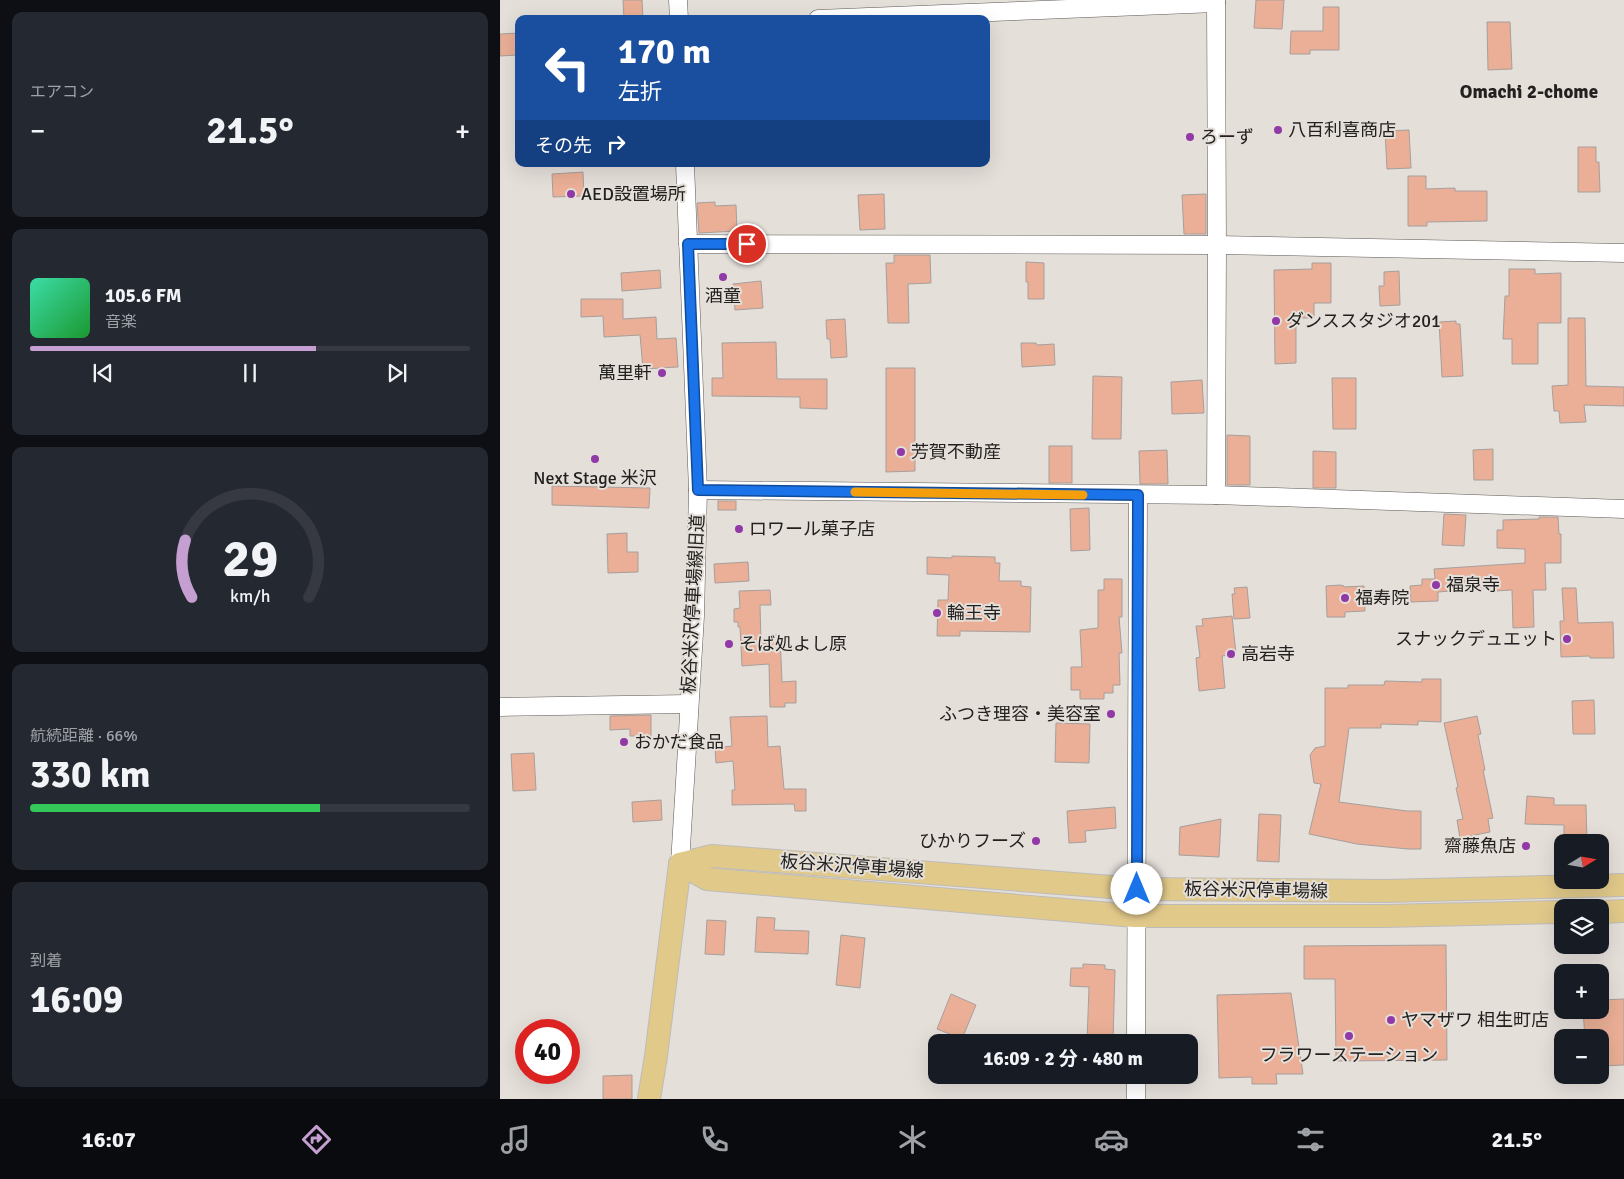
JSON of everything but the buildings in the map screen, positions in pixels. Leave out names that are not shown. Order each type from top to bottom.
[{"type":"main road","name":"板谷米沢停車場線","points":[[680,864],[712,856],[1137,889],[1385,891],[1624,886]]},
{"type":"main road","name":"板谷米沢停車場線","points":[[680,864],[707,879],[1135,916],[1384,916],[1554,912]]},
{"type":"main road","points":[[649,1099],[658,1047],[680,864]]},
{"type":"main road","points":[[1609,912],[1624,911]]},
{"type":"street","points":[[678,0],[679,15]]},
{"type":"street","points":[[912,15],[1216,2],[1216,495]]},
{"type":"street","name":"板谷米沢停車場線旧道","points":[[680,864],[695,616],[698,490],[685,167]]},
{"type":"street","points":[[688,244],[1217,245],[1624,253]]},
{"type":"street","points":[[698,490],[1216,495],[1624,509]]},
{"type":"street","points":[[1136,1034],[1138,495]]},
{"type":"street","points":[[500,707],[689,704]]},
{"type":"street","points":[[1136,1084],[1136,1099]]},
{"type":"slow traffic","points":[[855,492],[1083,495]]},
{"type":"place","name":"八百利喜商店","points":[[1278,130]]},
{"type":"place","name":"ろーず","points":[[1190,137]]},
{"type":"place","name":"AED設置場所","points":[[571,194]]},
{"type":"place","name":"酒童","points":[[723,277]]},
{"type":"place","name":"ダンススタジオ201","points":[[1276,321]]},
{"type":"place","name":"萬里軒","points":[[662,373]]},
{"type":"place","name":"芳賀不動産","points":[[901,452]]},
{"type":"place","name":"Next Stage 米沢","points":[[595,459]]},
{"type":"place","name":"ロワール菓子店","points":[[739,529]]},
{"type":"place","name":"福泉寺","points":[[1436,585]]},
{"type":"place","name":"福寿院","points":[[1345,598]]},
{"type":"place","name":"輪王寺","points":[[937,613]]},
{"type":"place","name":"スナックデュエット","points":[[1567,639]]},
{"type":"place","name":"そば処よし原","points":[[729,644]]},
{"type":"place","name":"高岩寺","points":[[1231,654]]},
{"type":"place","name":"ふつき理容・美容室","points":[[1111,714]]},
{"type":"place","name":"おかだ食品","points":[[624,742]]},
{"type":"place","name":"ひかりフーズ","points":[[1036,841]]},
{"type":"place","name":"齋藤魚店","points":[[1526,846]]},
{"type":"place","name":"ヤマザワ 相生町店","points":[[1391,1020]]},
{"type":"place","name":"フラワーステーション","points":[[1349,1036]]},
{"type":"district","name":"Omachi 2-chome","points":[[1529,92]]},
{"type":"route","points":[[747,244],[688,244],[698,490],[1138,495],[1137,889]]}]
